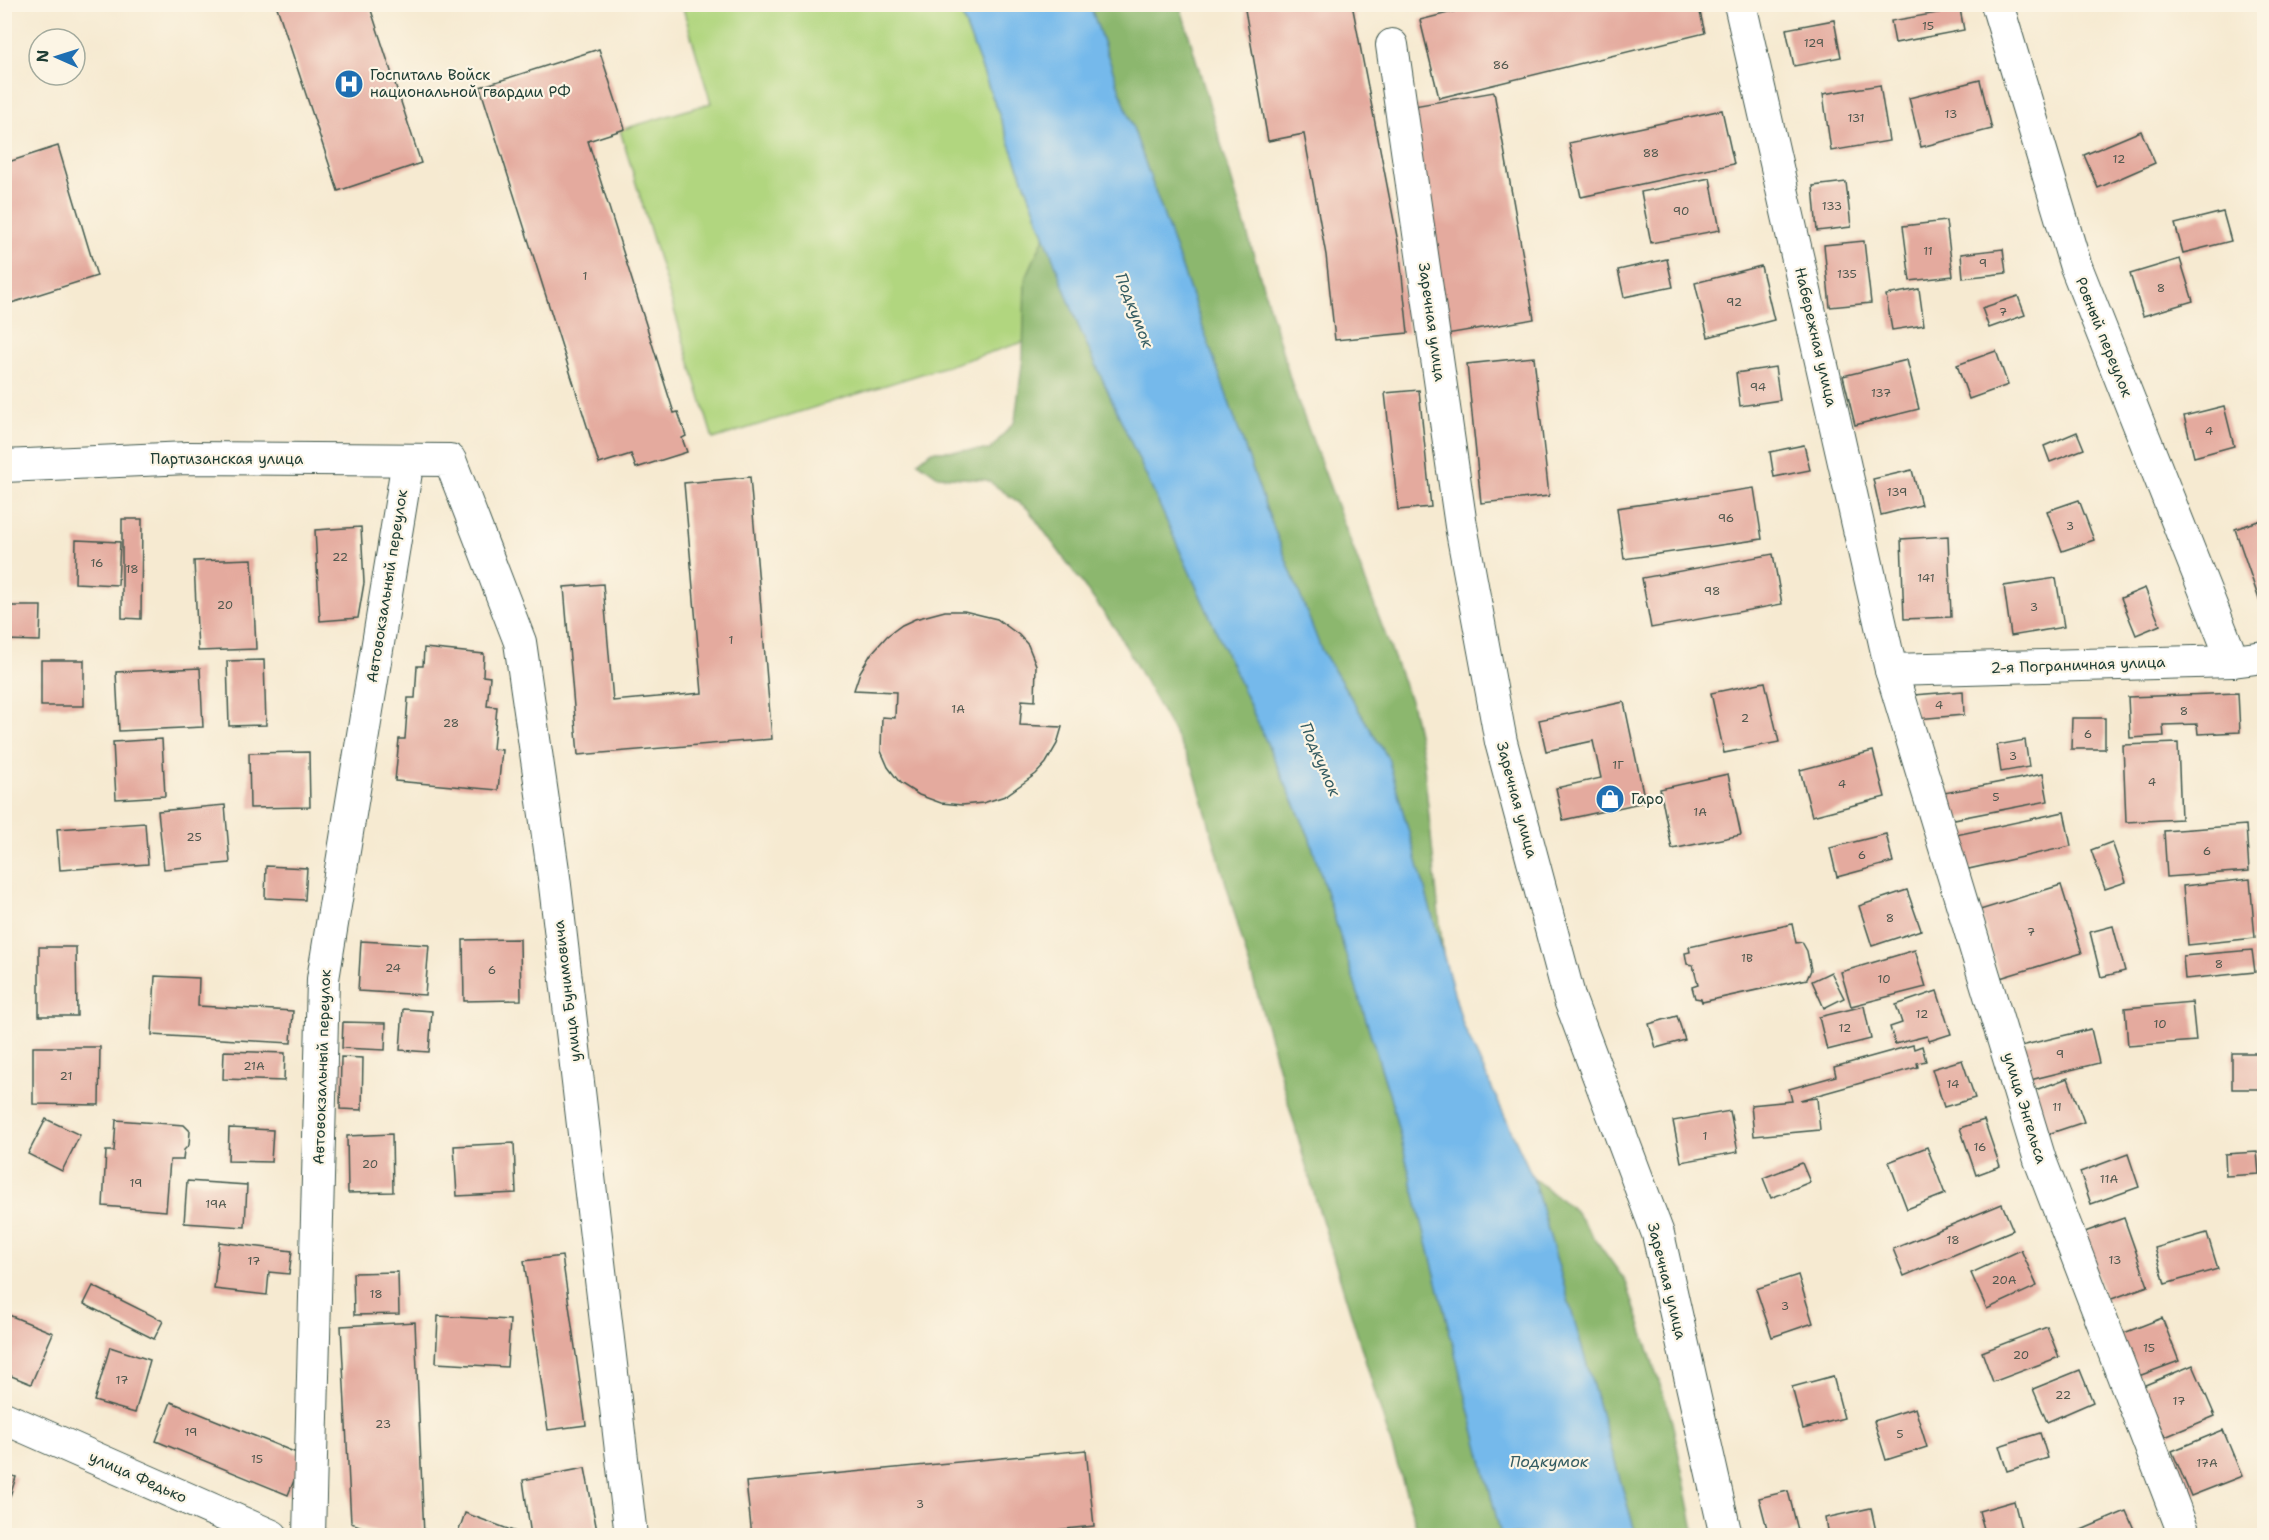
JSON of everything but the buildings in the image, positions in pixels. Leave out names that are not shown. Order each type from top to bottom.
[{"type":"street","name":"Набережная улица","points":[[1740,4],[1892,670]]},
{"type":"street","name":"Ровный переулок","points":[[1997,4],[2075,264],[2233,661]]},
{"type":"street","name":"Заречная улица","points":[[1392,45],[1461,526],[1501,742],[1570,1000],[1658,1234],[1726,1536]]},
{"type":"street","name":"Партизанская улица","points":[[4,466],[188,458],[450,459]]},
{"type":"street","name":"улица Бунимовича","points":[[450,459],[520,642],[554,877],[631,1536]]},
{"type":"street","name":"Автовокзальный переулок","points":[[309,1536],[323,980],[408,460]]},
{"type":"street","name":"2-я Пограничная улица","points":[[1892,670],[2233,661],[2265,657]]},
{"type":"street","name":"улица Энгельса","points":[[1892,670],[2040,1160],[2185,1536]]},
{"type":"street","name":"улица Федько","points":[[4,1418],[272,1536]]},
{"type":"green space","points":[[682,5],[958,5],[1078,325],[713,439],[620,130],[711,103]]},
{"type":"green space","points":[[1090,5],[1180,5],[1293,388],[1412,706],[1423,757],[1443,955],[1388,758],[1321,649],[1266,508]]},
{"type":"green space","points":[[1045,235],[1078,325],[1309,836],[1391,1100],[1501,1535],[1419,1535],[1315,1197],[1193,767],[1117,631],[1028,509],[987,480],[938,476],[918,462],[932,451],[990,450],[1015,421],[1023,357],[1025,280]]},
{"type":"green space","points":[[1533,1178],[1575,1211],[1626,1282],[1672,1421],[1695,1535],[1636,1535]]},
{"type":"water","name":"Подкумок","points":[[958,5],[1090,5],[1266,508],[1321,649],[1388,758],[1463,1025],[1533,1178],[1636,1535],[1501,1535],[1391,1100],[1309,836],[1078,325]]},
{"type":"place","name":"Госпиталь Войск национальной гвардии РФ","points":[[349,84]]},
{"type":"place","name":"Гаро","points":[[1610,799]]}]
